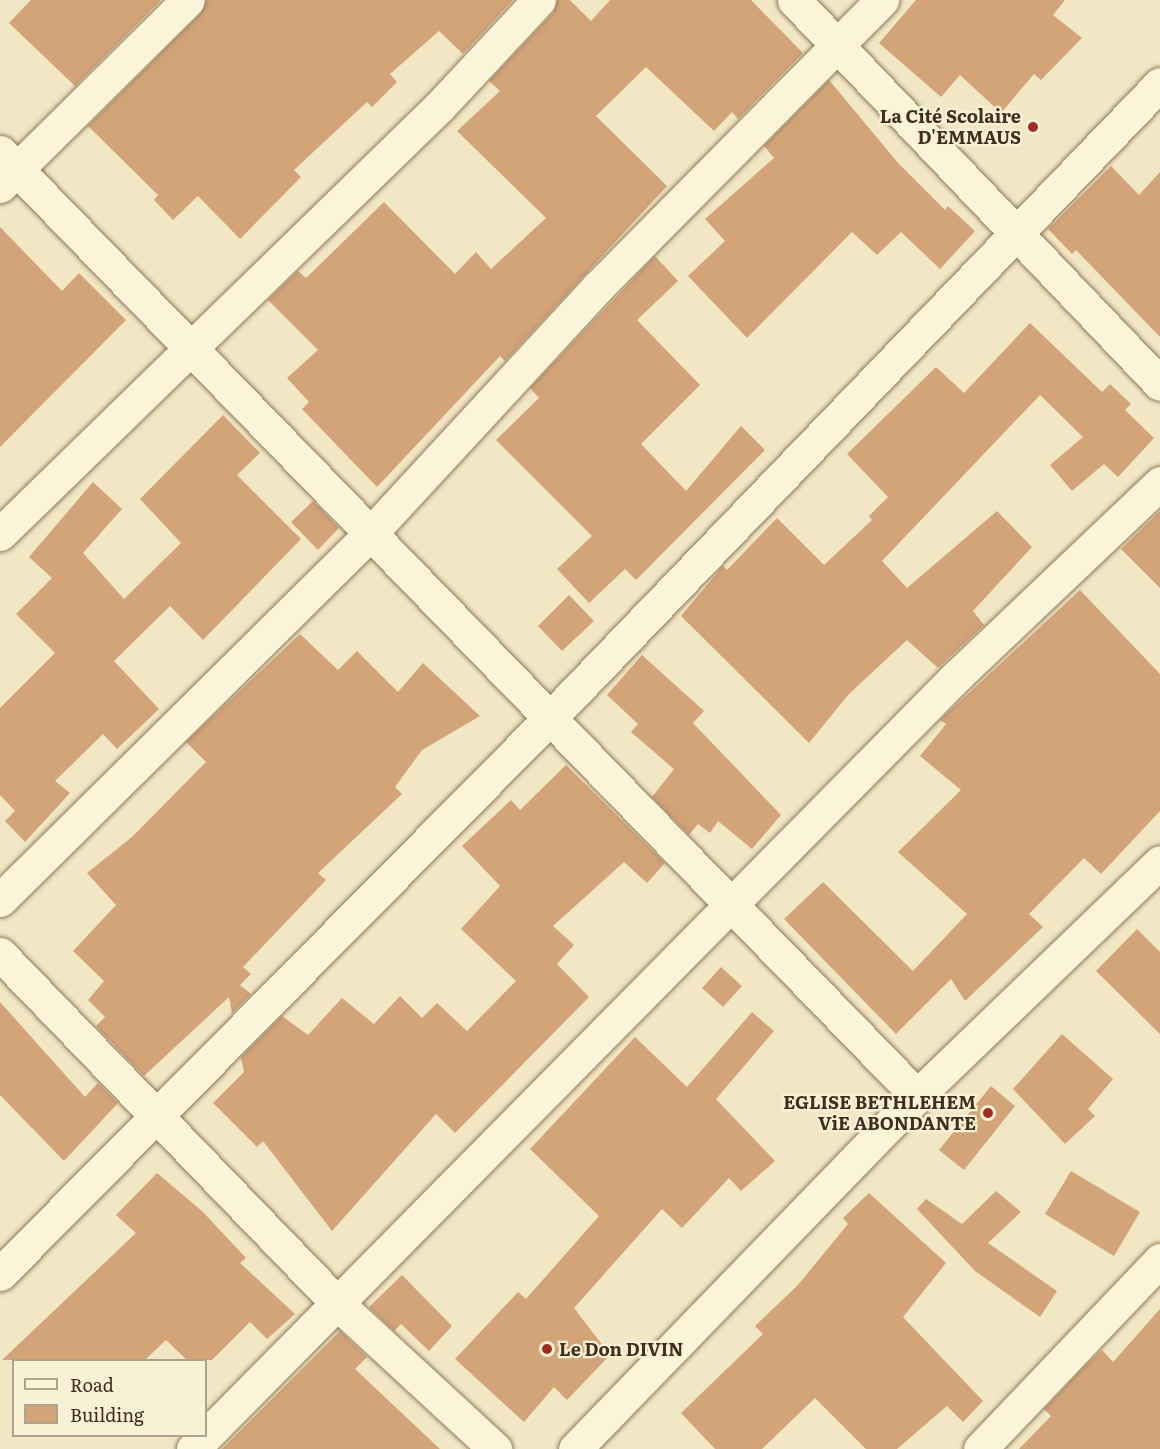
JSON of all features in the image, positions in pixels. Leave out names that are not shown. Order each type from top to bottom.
[{"type":"street","points":[[188,0],[6,169],[189,347],[551,717],[730,910],[917,1096]]},
{"type":"street","points":[[0,534],[189,347],[440,106],[539,0]]},
{"type":"street","points":[[795,0],[1160,384]]},
{"type":"street","points":[[0,900],[370,534],[598,287],[882,0]]},
{"type":"street","points":[[0,1274],[551,717],[1160,84]]},
{"type":"street","points":[[207,1435],[730,910],[958,675],[1160,483]]},
{"type":"street","points":[[574,1449],[917,1096],[1160,862]]},
{"type":"street","points":[[0,954],[154,1118],[338,1304],[495,1449]]},
{"type":"street","points":[[980,1449],[1160,1260]]},
{"type":"street","points":[[193,1449],[205,1437]]},
{"type":"building","points":[[31,0],[161,0],[75,86],[9,23]]},
{"type":"building","points":[[206,0],[513,0],[463,54],[439,31],[390,74],[397,82],[372,107],[367,102],[294,170],[301,177],[240,239],[198,196],[173,220],[154,200],[158,195],[88,126],[201,13]]},
{"type":"building","points":[[557,0],[570,0],[591,21],[610,0],[751,0],[803,53],[738,119],[732,112],[714,131],[646,67],[596,116],[667,186],[505,361],[500,356],[377,487],[302,409],[309,402],[287,378],[318,350],[268,300],[298,271],[306,278],[384,202],[455,274],[476,252],[491,269],[546,218],[457,131],[500,91],[489,81],[553,13]]},
{"type":"building","points":[[916,0],[1065,0],[1053,15],[1082,38],[1041,80],[1034,74],[1001,113],[960,75],[941,97],[879,43]]},
{"type":"building","points":[[829,80],[899,164],[945,210],[948,206],[975,231],[940,269],[901,232],[877,255],[852,232],[747,338],[688,276],[725,241],[705,219],[774,158],[764,146]]},
{"type":"building","points":[[1111,166],[1139,195],[1160,172],[1160,337],[1076,250],[1072,254],[1048,229]]},
{"type":"building","points":[[0,227],[62,291],[79,273],[126,320],[0,447]]},
{"type":"building","points":[[655,256],[678,281],[637,320],[700,385],[641,444],[686,491],[741,426],[765,450],[636,580],[625,569],[589,603],[557,569],[592,536],[496,440],[539,398],[530,388]]},
{"type":"building","points":[[1030,323],[1102,392],[1110,384],[1131,404],[1125,410],[1154,438],[1118,477],[1104,464],[1072,491],[1050,465],[1083,437],[1040,395],[882,561],[907,588],[997,511],[1032,547],[973,611],[984,625],[938,668],[907,640],[849,694],[809,743],[681,616],[723,566],[727,570],[777,518],[824,565],[872,520],[869,516],[888,497],[847,454],[936,367],[964,393]]},
{"type":"building","points":[[223,415],[260,453],[237,475],[301,539],[203,640],[170,606],[114,661],[159,709],[117,749],[103,734],[55,781],[70,793],[25,842],[5,821],[15,811],[0,795],[0,708],[55,653],[16,614],[52,578],[29,557],[93,482],[122,509],[83,553],[124,599],[181,543],[140,499]]},
{"type":"building","points":[[313,501],[339,528],[318,550],[291,522]]},
{"type":"building","points":[[1160,511],[1160,588],[1121,549]]},
{"type":"building","points":[[1080,590],[1160,674],[1160,811],[1101,874],[1084,858],[1029,914],[1043,927],[965,1001],[951,979],[896,1034],[784,919],[823,882],[913,971],[967,914],[898,852],[961,790],[920,756],[946,724],[940,720]]},
{"type":"building","points":[[569,595],[594,621],[562,651],[538,626]]},
{"type":"building","points":[[300,634],[338,670],[357,651],[398,692],[423,663],[480,716],[422,750],[395,787],[402,794],[318,873],[326,880],[243,967],[251,974],[240,985],[251,994],[232,1013],[229,997],[144,1076],[96,1026],[105,1017],[88,1000],[104,981],[73,951],[116,905],[87,873],[132,837],[206,762],[186,742]]},
{"type":"building","points":[[642,655],[704,711],[693,723],[781,815],[752,849],[718,821],[710,833],[698,824],[689,835],[652,797],[674,769],[631,732],[638,724],[607,695]]},
{"type":"building","points":[[566,765],[665,863],[647,883],[624,862],[553,926],[574,945],[557,964],[589,997],[455,1133],[436,1114],[332,1231],[263,1141],[257,1147],[213,1103],[244,1072],[241,1057],[282,1016],[308,1035],[342,998],[374,1024],[400,996],[422,1018],[437,1003],[467,1031],[516,981],[461,929],[500,886],[462,846],[511,800],[520,810]]},
{"type":"building","points":[[1137,929],[1160,952],[1160,1034],[1096,971]]},
{"type":"building","points":[[721,967],[742,986],[723,1007],[702,988]]},
{"type":"building","points":[[0,1002],[85,1097],[98,1083],[118,1103],[64,1161],[0,1095]]},
{"type":"building","points":[[752,1012],[774,1031],[716,1099],[775,1161],[741,1191],[729,1178],[682,1228],[662,1209],[574,1308],[610,1355],[567,1400],[554,1387],[524,1422],[455,1359],[518,1292],[526,1299],[599,1216],[530,1149],[635,1037],[687,1087]]},
{"type":"building","points":[[1062,1034],[1113,1079],[1088,1109],[1095,1116],[1065,1144],[1013,1089]]},
{"type":"building","points":[[991,1086],[1015,1106],[964,1170],[939,1150]]},
{"type":"building","points":[[1071,1171],[1140,1212],[1114,1256],[1045,1214]]},
{"type":"building","points":[[157,1173],[203,1212],[246,1258],[240,1263],[295,1314],[267,1339],[250,1322],[212,1360],[186,1359],[166,1340],[146,1359],[2,1360],[136,1233],[116,1215]]},
{"type":"building","points":[[996,1191],[1021,1212],[988,1243],[1057,1291],[1040,1317],[975,1271],[917,1209],[926,1199],[962,1224]]},
{"type":"building","points":[[869,1193],[946,1263],[903,1317],[983,1401],[963,1422],[947,1406],[897,1449],[866,1449],[815,1398],[762,1449],[715,1449],[681,1413],[763,1334],[755,1326],[797,1286],[848,1224],[843,1218]]},
{"type":"building","points":[[402,1275],[452,1326],[429,1351],[401,1324],[394,1331],[369,1307]]},
{"type":"building","points":[[1160,1309],[1160,1449],[1019,1449],[1051,1416],[1044,1409],[1085,1366],[1102,1350],[1113,1362]]},
{"type":"building","points":[[340,1331],[367,1357],[355,1369],[440,1449],[222,1449]]},
{"type":"place","name":"La Cité Scolaire D'EMMAUS","points":[[1033,127]]},
{"type":"place","name":"EGLISE BETHLEHEM ViE ABONDANTE","points":[[988,1113]]},
{"type":"place","name":"Le Don DIVIN","points":[[547,1349]]}]
